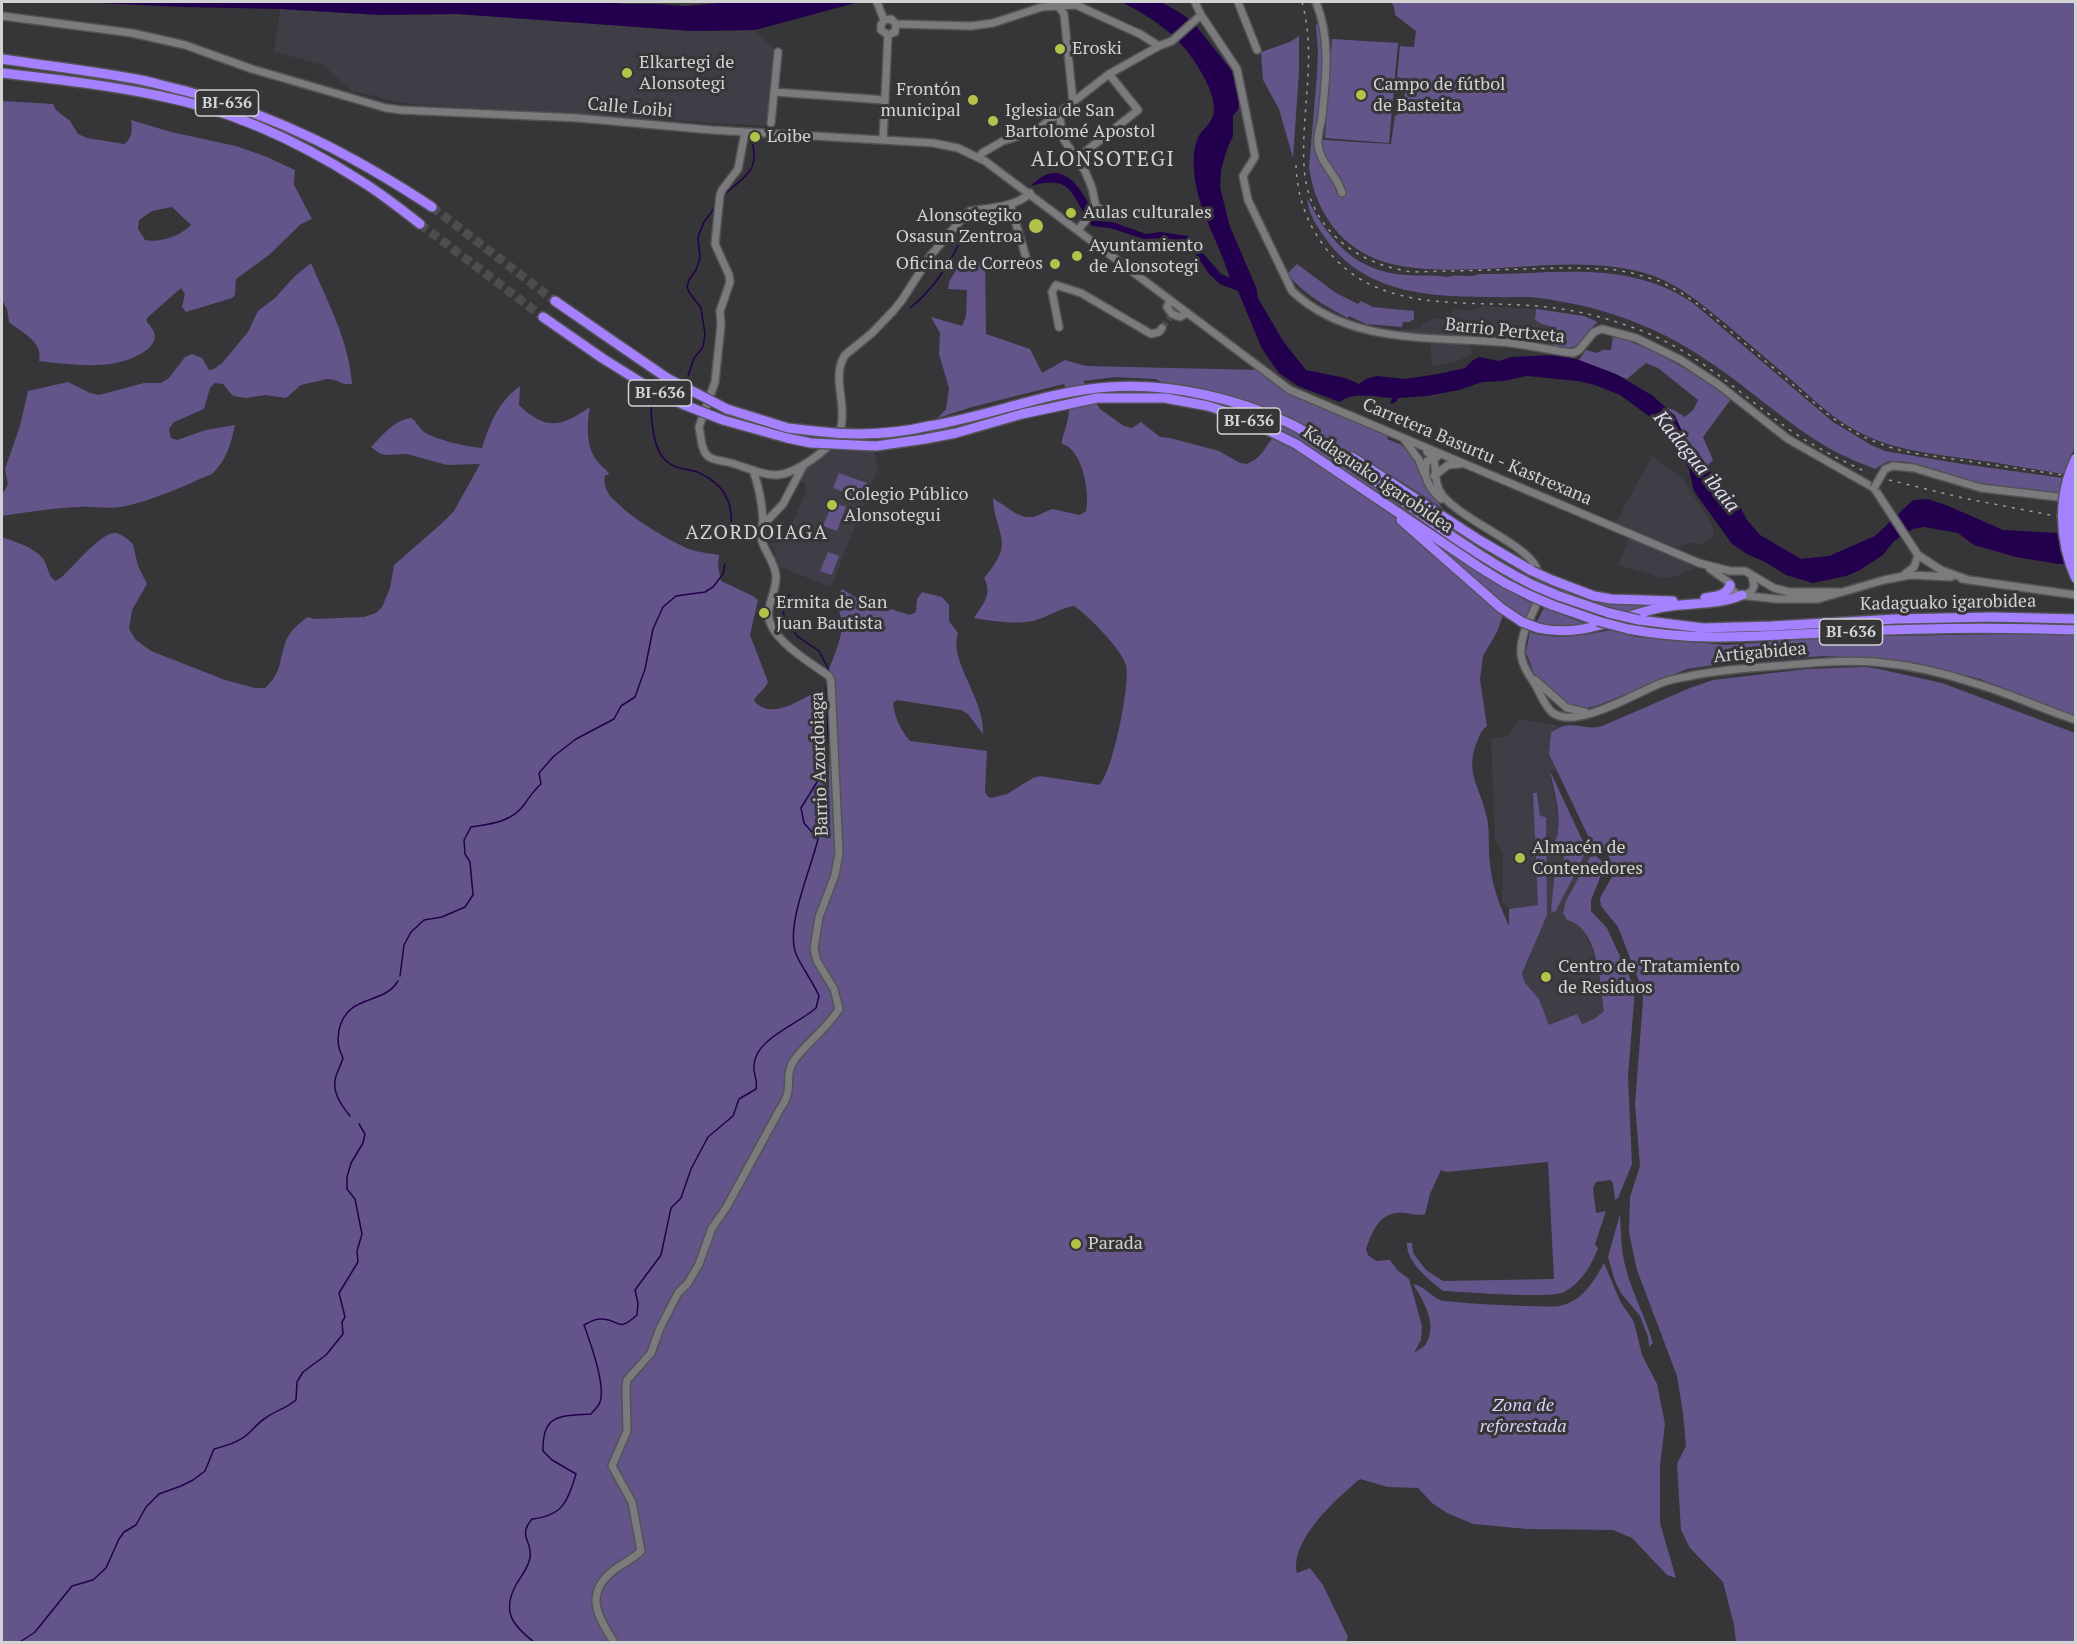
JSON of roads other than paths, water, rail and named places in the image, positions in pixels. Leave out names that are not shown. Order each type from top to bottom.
[{"type":"highway","name":"BI-636","points":[[2,59],[143,80],[220,101],[289,126],[350,156],[432,207]]},
{"type":"highway","name":"BI-636","points":[[2,73],[161,96],[209,109],[268,131],[318,155],[363,182],[420,224]]},
{"type":"highway","name":"Kadaguako igarobidea","points":[[555,301],[667,378],[727,409],[788,428],[844,435],[876,434],[954,422],[1071,392],[1108,387],[1144,386],[1225,398],[1292,425],[1339,455],[1461,542],[1533,585],[1609,613],[1639,620],[1703,628],[1896,619],[1993,617],[2076,619]]},
{"type":"highway","name":"Kadaguako igarobidea","points":[[543,317],[602,358],[650,388],[682,404],[723,420],[777,436],[811,443],[876,446],[925,439],[956,433],[1022,414],[1097,398],[1165,399],[1208,406],[1239,416],[1322,460],[1505,583],[1552,605],[1628,629],[1672,636],[1734,639],[1923,629],[2076,630]]},
{"type":"highway","points":[[1292,425],[1314,434],[1479,540],[1532,571],[1594,596],[1635,601],[1702,599],[1722,594],[1729,589],[1730,584]]},
{"type":"highway","points":[[2076,458],[2070,470],[2062,512],[2066,555],[2076,579]]},
{"type":"highway","points":[[2076,479],[2070,504],[2070,527],[2076,559]]},
{"type":"highway","points":[[1382,502],[1501,608],[1522,622],[1538,628],[1567,632],[1589,629],[1667,606],[1728,601],[1743,595]]},
{"type":"street","points":[[877,2],[883,17],[881,28],[884,34],[888,35]]},
{"type":"street","points":[[967,152],[985,154],[1003,141],[1037,130],[1109,74],[1172,41],[1198,18],[1195,2]]},
{"type":"street","points":[[1238,2],[1257,50]]},
{"type":"street","points":[[1316,2],[1326,41],[1327,61],[1322,120],[1317,143],[1321,155],[1338,179],[1342,193]]},
{"type":"street","points":[[883,17],[891,19],[896,24],[971,26],[993,23],[1042,7],[1076,4],[1159,46]]},
{"type":"street","points":[[1064,14],[1071,5]]},
{"type":"street","points":[[1058,6],[1064,14],[1073,102]]},
{"type":"street","name":"Calle Loibi","points":[[2,16],[142,35],[185,45],[273,75],[386,108],[578,118],[745,132],[933,143],[985,154],[1078,230]]},
{"type":"street","name":"Barrio Pertxeta","points":[[1198,18],[1227,52],[1240,77],[1255,157],[1253,163],[1243,173],[1243,186],[1248,200],[1292,291],[1315,310],[1352,326],[1393,335],[1512,343],[1573,353],[1600,329],[1636,338],[1681,360],[1719,385],[1788,439],[1874,488]]},
{"type":"street","points":[[888,35],[895,32],[896,24]]},
{"type":"street","points":[[883,140],[888,35]]},
{"type":"street","points":[[1145,38],[1147,53]]},
{"type":"street","points":[[771,123],[778,52]]},
{"type":"street","points":[[1077,159],[1138,110],[1109,74]]},
{"type":"street","points":[[1073,87],[1085,94]]},
{"type":"street","points":[[774,92],[885,100]]},
{"type":"street","points":[[1059,114],[1064,140],[1092,188],[1096,207],[1078,230]]},
{"type":"street","points":[[867,139],[876,137],[883,130]]},
{"type":"street","points":[[745,132],[738,169],[720,195],[715,244],[730,282],[720,311],[720,348],[715,382],[701,422],[700,436],[705,453],[709,458],[776,475],[796,469],[822,452],[835,440],[841,428],[843,408],[838,369],[845,355],[872,333],[894,310],[931,255],[966,214],[970,211],[1010,204],[1025,198],[1030,193]]},
{"type":"street","points":[[1010,204],[1026,257]]},
{"type":"street","points":[[1096,207],[1106,211]]},
{"type":"street","name":"Carretera Basurtu - Kastrexana","points":[[1078,230],[1290,390],[1699,563]]},
{"type":"street","points":[[1059,327],[1052,292],[1056,285],[1081,293],[1151,333],[1160,332],[1162,328]]},
{"type":"street","points":[[1170,300],[1167,308],[1171,316],[1180,317],[1187,313]]},
{"type":"street","points":[[1402,437],[1434,457],[1462,464]]},
{"type":"street","points":[[1402,437],[1412,449],[1432,490],[1443,501],[1519,549],[1535,564],[1541,580],[1540,594],[1525,631],[1521,653],[1526,670],[1551,710],[1566,707]]},
{"type":"street","points":[[1424,473],[1427,461],[1434,457]]},
{"type":"street","points":[[1434,457],[1434,476],[1438,488],[1455,507]]},
{"type":"street","points":[[763,525],[783,504],[804,464]]},
{"type":"street","points":[[1434,476],[1448,465],[1462,464]]},
{"type":"street","points":[[1966,579],[1941,570],[1920,557],[1874,488],[1885,470],[1893,466],[1914,468],[1981,488],[2076,499]]},
{"type":"street","name":"Barrio Azordoiaga","points":[[614,1642],[597,1617],[595,1600],[599,1585],[613,1570],[641,1551],[632,1502],[612,1466],[627,1431],[627,1380],[651,1353],[660,1328],[678,1293],[688,1283],[699,1264],[712,1227],[726,1208],[780,1108],[787,1100],[790,1069],[795,1059],[830,1024],[839,1009],[834,989],[817,960],[814,949],[819,917],[835,875],[839,854],[831,681],[829,676],[782,640],[771,625],[768,610],[776,579],[774,567],[760,536],[763,525],[760,492],[753,470]]},
{"type":"street","points":[[1920,557],[1919,568],[1925,575]]},
{"type":"street","points":[[1900,577],[1914,567],[1920,557]]},
{"type":"street","points":[[1699,563],[1738,572],[1745,571],[1774,588],[1789,592],[1838,592]]},
{"type":"street","points":[[1699,563],[1730,584],[1735,593],[1798,600],[1818,599],[1900,577],[1925,575],[2076,595]]},
{"type":"street","points":[[1730,584],[1732,577],[1738,572]]},
{"type":"street","points":[[1743,595],[1751,592],[1754,586],[1751,575]]},
{"type":"street","name":"Artigabidea","points":[[1551,710],[1559,716],[1581,716],[1607,708],[1662,683],[1714,671],[1829,662],[1876,662],[1921,669],[1977,684],[2076,720]]},
{"type":"street","points":[[1526,670],[1566,707],[1578,712],[1590,712]]},
{"type":"water","points":[[77,2],[603,2],[685,6],[730,2],[859,2],[755,30],[692,31],[457,14],[379,15]]},
{"type":"water","name":"Kadagua ibaia","points":[[1121,2],[1161,2],[1179,12],[1193,22],[1232,71],[1239,103],[1238,110],[1233,115],[1233,136],[1221,170],[1220,187],[1230,227],[1256,287],[1258,298],[1283,341],[1306,370],[1345,378],[1359,384],[1377,376],[1405,379],[1465,368],[1479,357],[1499,361],[1512,357],[1558,355],[1579,360],[1616,374],[1653,396],[1675,416],[1686,440],[1697,451],[1715,478],[1736,499],[1747,520],[1760,535],[1801,559],[1829,556],[1875,536],[1913,500],[1928,499],[2003,530],[2075,534],[2075,564],[2059,564],[2016,557],[1974,545],[1958,533],[1924,527],[1913,529],[1894,541],[1883,555],[1860,570],[1846,576],[1813,583],[1786,575],[1732,544],[1696,494],[1689,469],[1660,424],[1620,395],[1595,385],[1527,376],[1482,382],[1459,390],[1427,396],[1398,398],[1396,402],[1390,404],[1392,398],[1364,395],[1340,402],[1298,386],[1279,373],[1262,349],[1238,291],[1220,284],[1210,275],[1184,241],[1165,238],[1144,239],[1110,228],[1092,226],[1075,198],[1064,186],[1045,183],[1031,186],[1047,174],[1062,174],[1081,190],[1095,221],[1112,222],[1146,234],[1160,232],[1188,236],[1221,274],[1230,278],[1203,211],[1194,170],[1196,142],[1213,116],[1212,95],[1186,49],[1147,16]]},
{"type":"waterway","points":[[725,194],[746,176],[753,165],[754,149],[751,138]]},
{"type":"waterway","points":[[688,376],[694,358],[703,347],[705,334],[701,308],[687,287],[700,258],[698,237],[704,222],[716,206]]},
{"type":"waterway","points":[[910,308],[940,276],[963,237]]},
{"type":"waterway","points":[[651,407],[654,435],[661,455],[672,465],[699,473],[720,488],[730,508],[731,533]]},
{"type":"waterway","points":[[400,976],[404,945],[411,932],[424,920],[442,917],[465,907],[473,895],[470,862],[465,854],[464,840],[471,827],[512,816],[541,784],[539,773],[554,756],[576,739],[614,719],[621,706],[635,697],[645,669],[653,629],[663,607],[676,596],[705,592],[713,587],[723,574],[725,564]]},
{"type":"waterway","points":[[789,595],[783,606],[784,618],[798,637],[819,651],[829,670]]},
{"type":"waterway","points":[[534,1642],[520,1630],[511,1617],[510,1602],[512,1593],[530,1558],[526,1535],[528,1525],[532,1519],[550,1515],[562,1506],[576,1474],[552,1460],[543,1451],[546,1429],[555,1419],[591,1414],[600,1402],[599,1375],[584,1325],[599,1319],[622,1324],[637,1315],[638,1303],[635,1290],[661,1255],[671,1208],[681,1198],[691,1169],[708,1137],[733,1116],[739,1099],[756,1089],[754,1065],[756,1056],[762,1047],[816,1008],[819,996],[796,954],[793,942],[796,913],[818,839],[804,823],[801,808],[817,782],[825,753],[828,734],[827,680]]},
{"type":"waterway","points":[[350,1116],[340,1102],[335,1087],[336,1076],[343,1058],[338,1044],[343,1018],[349,1010],[384,994],[398,981]]},
{"type":"waterway","points":[[20,1642],[35,1632],[72,1586],[93,1580],[106,1568],[124,1532],[136,1525],[146,1507],[159,1494],[193,1480],[205,1471],[214,1449],[241,1439],[264,1419],[296,1400],[297,1382],[303,1372],[326,1355],[343,1334],[342,1322],[345,1317],[339,1293],[358,1262],[357,1251],[362,1234],[355,1199],[347,1189],[347,1177],[351,1163],[363,1143],[365,1134],[359,1124]]},
{"type":"tunnel","points":[[432,207],[555,301]]},
{"type":"tunnel","points":[[420,224],[543,317]]},
{"type":"tunnel","points":[[1162,328],[1169,318]]},
{"type":"railway","points":[[1302,2],[1308,43],[1304,145],[1307,188],[1324,224],[1354,251],[1391,268],[1412,272],[1611,269],[1659,281],[1702,307],[1825,412],[1866,438],[1912,453],[2076,477]]},
{"type":"railway","points":[[1296,165],[1298,187],[1304,208],[1318,237],[1346,269],[1371,285],[1397,295],[1426,300],[1547,307],[1574,311],[1601,317],[1639,330],[1689,355],[1799,436],[1862,470]]},
{"type":"railway","points":[[1889,480],[1963,498],[2076,520]]},
{"type":"place","name":"Eroski","points":[[1060,49]]},
{"type":"place","name":"Elkartegi de Alonsotegi","points":[[627,73]]},
{"type":"place","name":"Campo de fútbol de Basteita","points":[[1361,95]]},
{"type":"place","name":"Frontón municipal","points":[[973,100]]},
{"type":"place","name":"Iglesia de San Bartolomé Apostol","points":[[993,121]]},
{"type":"place","name":"Loibe","points":[[755,137]]},
{"type":"place","name":"Aulas culturales","points":[[1071,213]]},
{"type":"place","name":"Alonsotegiko Osasun Zentroa","points":[[1036,226]]},
{"type":"place","name":"Ayuntamiento de Alonsotegi","points":[[1077,256]]},
{"type":"place","name":"Oficina de Correos","points":[[1055,264]]},
{"type":"place","name":"Colegio Público Alonsotegui","points":[[832,505]]},
{"type":"place","name":"Ermita de San Juan Bautista","points":[[764,613]]},
{"type":"place","name":"Almacén de Contenedores","points":[[1520,858]]},
{"type":"place","name":"Centro de Tratamiento de Residuos","points":[[1546,977]]},
{"type":"place","name":"Parada","points":[[1076,1244]]},
{"type":"district","name":"ALONSOTEGI","points":[[1103,160]]},
{"type":"district","name":"AZORDOIAGA","points":[[757,533]]},
{"type":"park label","name":"Zona de reforestada","points":[[1523,1416]]}]
